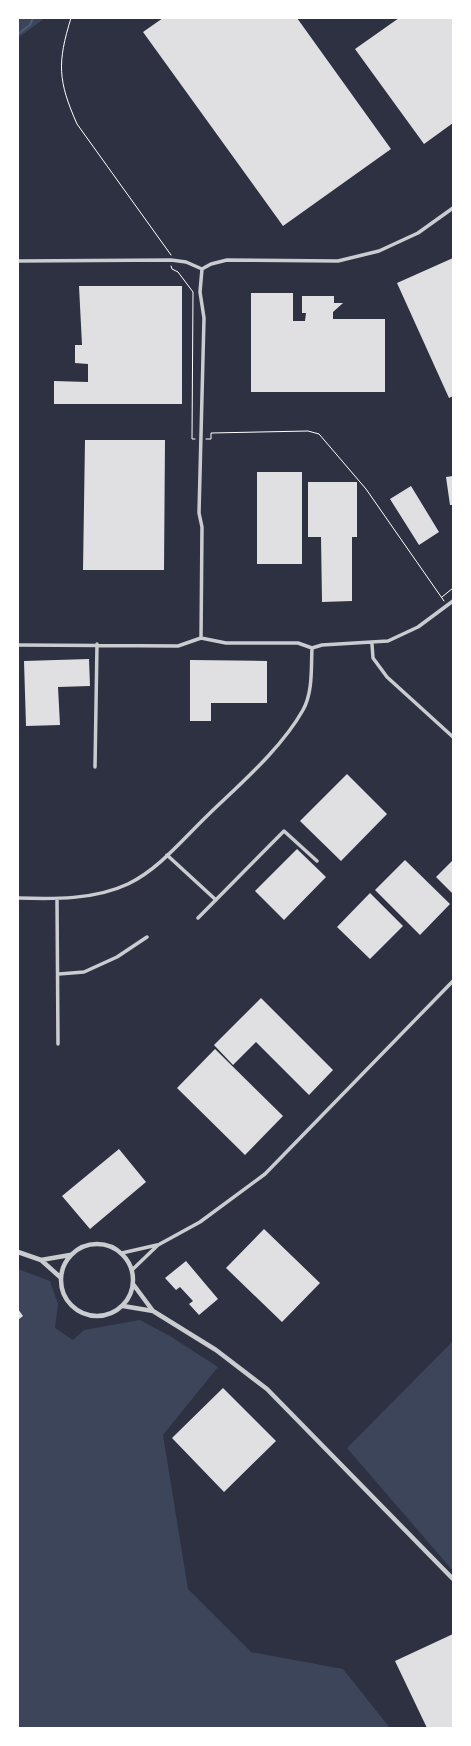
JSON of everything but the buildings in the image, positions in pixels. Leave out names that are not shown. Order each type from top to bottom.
[{"type":"street","points":[[202,269],[211,264],[227,260],[338,261],[378,251],[418,233],[453,208]]},
{"type":"street","points":[[18,261],[171,260],[186,262],[202,269]]},
{"type":"street","points":[[201,638],[202,527],[199,513],[204,318],[200,292],[202,269]]},
{"type":"street","points":[[18,645],[97,644],[178,646],[201,638],[226,643],[298,643],[312,648],[322,645],[372,644],[388,641],[409,632],[453,601]]},
{"type":"street","points":[[95,767],[97,644]]},
{"type":"street","points":[[372,644],[373,658],[387,676],[453,737]]},
{"type":"street","points":[[18,898],[57,899],[99,894],[114,890],[140,877],[167,855],[281,741],[303,710],[309,693],[312,648]]},
{"type":"street","points":[[198,918],[284,831],[317,861]]},
{"type":"street","points":[[167,855],[216,900]]},
{"type":"street","points":[[57,899],[58,1044]]},
{"type":"street","points":[[58,974],[84,972],[117,957],[147,937]]},
{"type":"street","points":[[132,1270],[158,1245],[200,1222],[265,1174],[453,981]]},
{"type":"street","points":[[101,1243],[122,1253],[132,1270],[133,1284],[130,1296],[122,1306],[112,1313],[100,1316],[88,1316],[80,1312],[65,1299],[61,1289],[60,1277],[63,1265],[70,1255],[79,1248],[90,1244],[101,1243]]},
{"type":"street","points":[[122,1253],[158,1245]]},
{"type":"street","points":[[18,1252],[41,1260],[60,1277]]},
{"type":"street","points":[[41,1260],[70,1255]]},
{"type":"street","points":[[133,1284],[153,1311],[216,1350],[267,1389],[453,1579]]},
{"type":"street","points":[[122,1306],[153,1311]]},
{"type":"path","points":[[71,18],[63,44],[61,78],[66,100],[77,124],[171,254]]},
{"type":"path","points":[[171,265],[172,269],[178,272],[193,292],[192,439]]},
{"type":"path","points":[[211,439],[211,433],[308,431],[319,434],[366,489],[441,597],[453,588]]},
{"type":"shaded area","points":[[18,18],[45,18],[18,38]]},
{"type":"shaded area","points":[[18,1269],[50,1281],[58,1304],[55,1328],[73,1340],[84,1330],[140,1320],[170,1336],[218,1367],[163,1435],[188,1589],[251,1652],[343,1669],[390,1728],[18,1728]]},
{"type":"shaded area","points":[[453,1341],[453,1571],[347,1448]]},
{"type":"waterway","points":[[18,34],[30,25],[33,18]]}]
